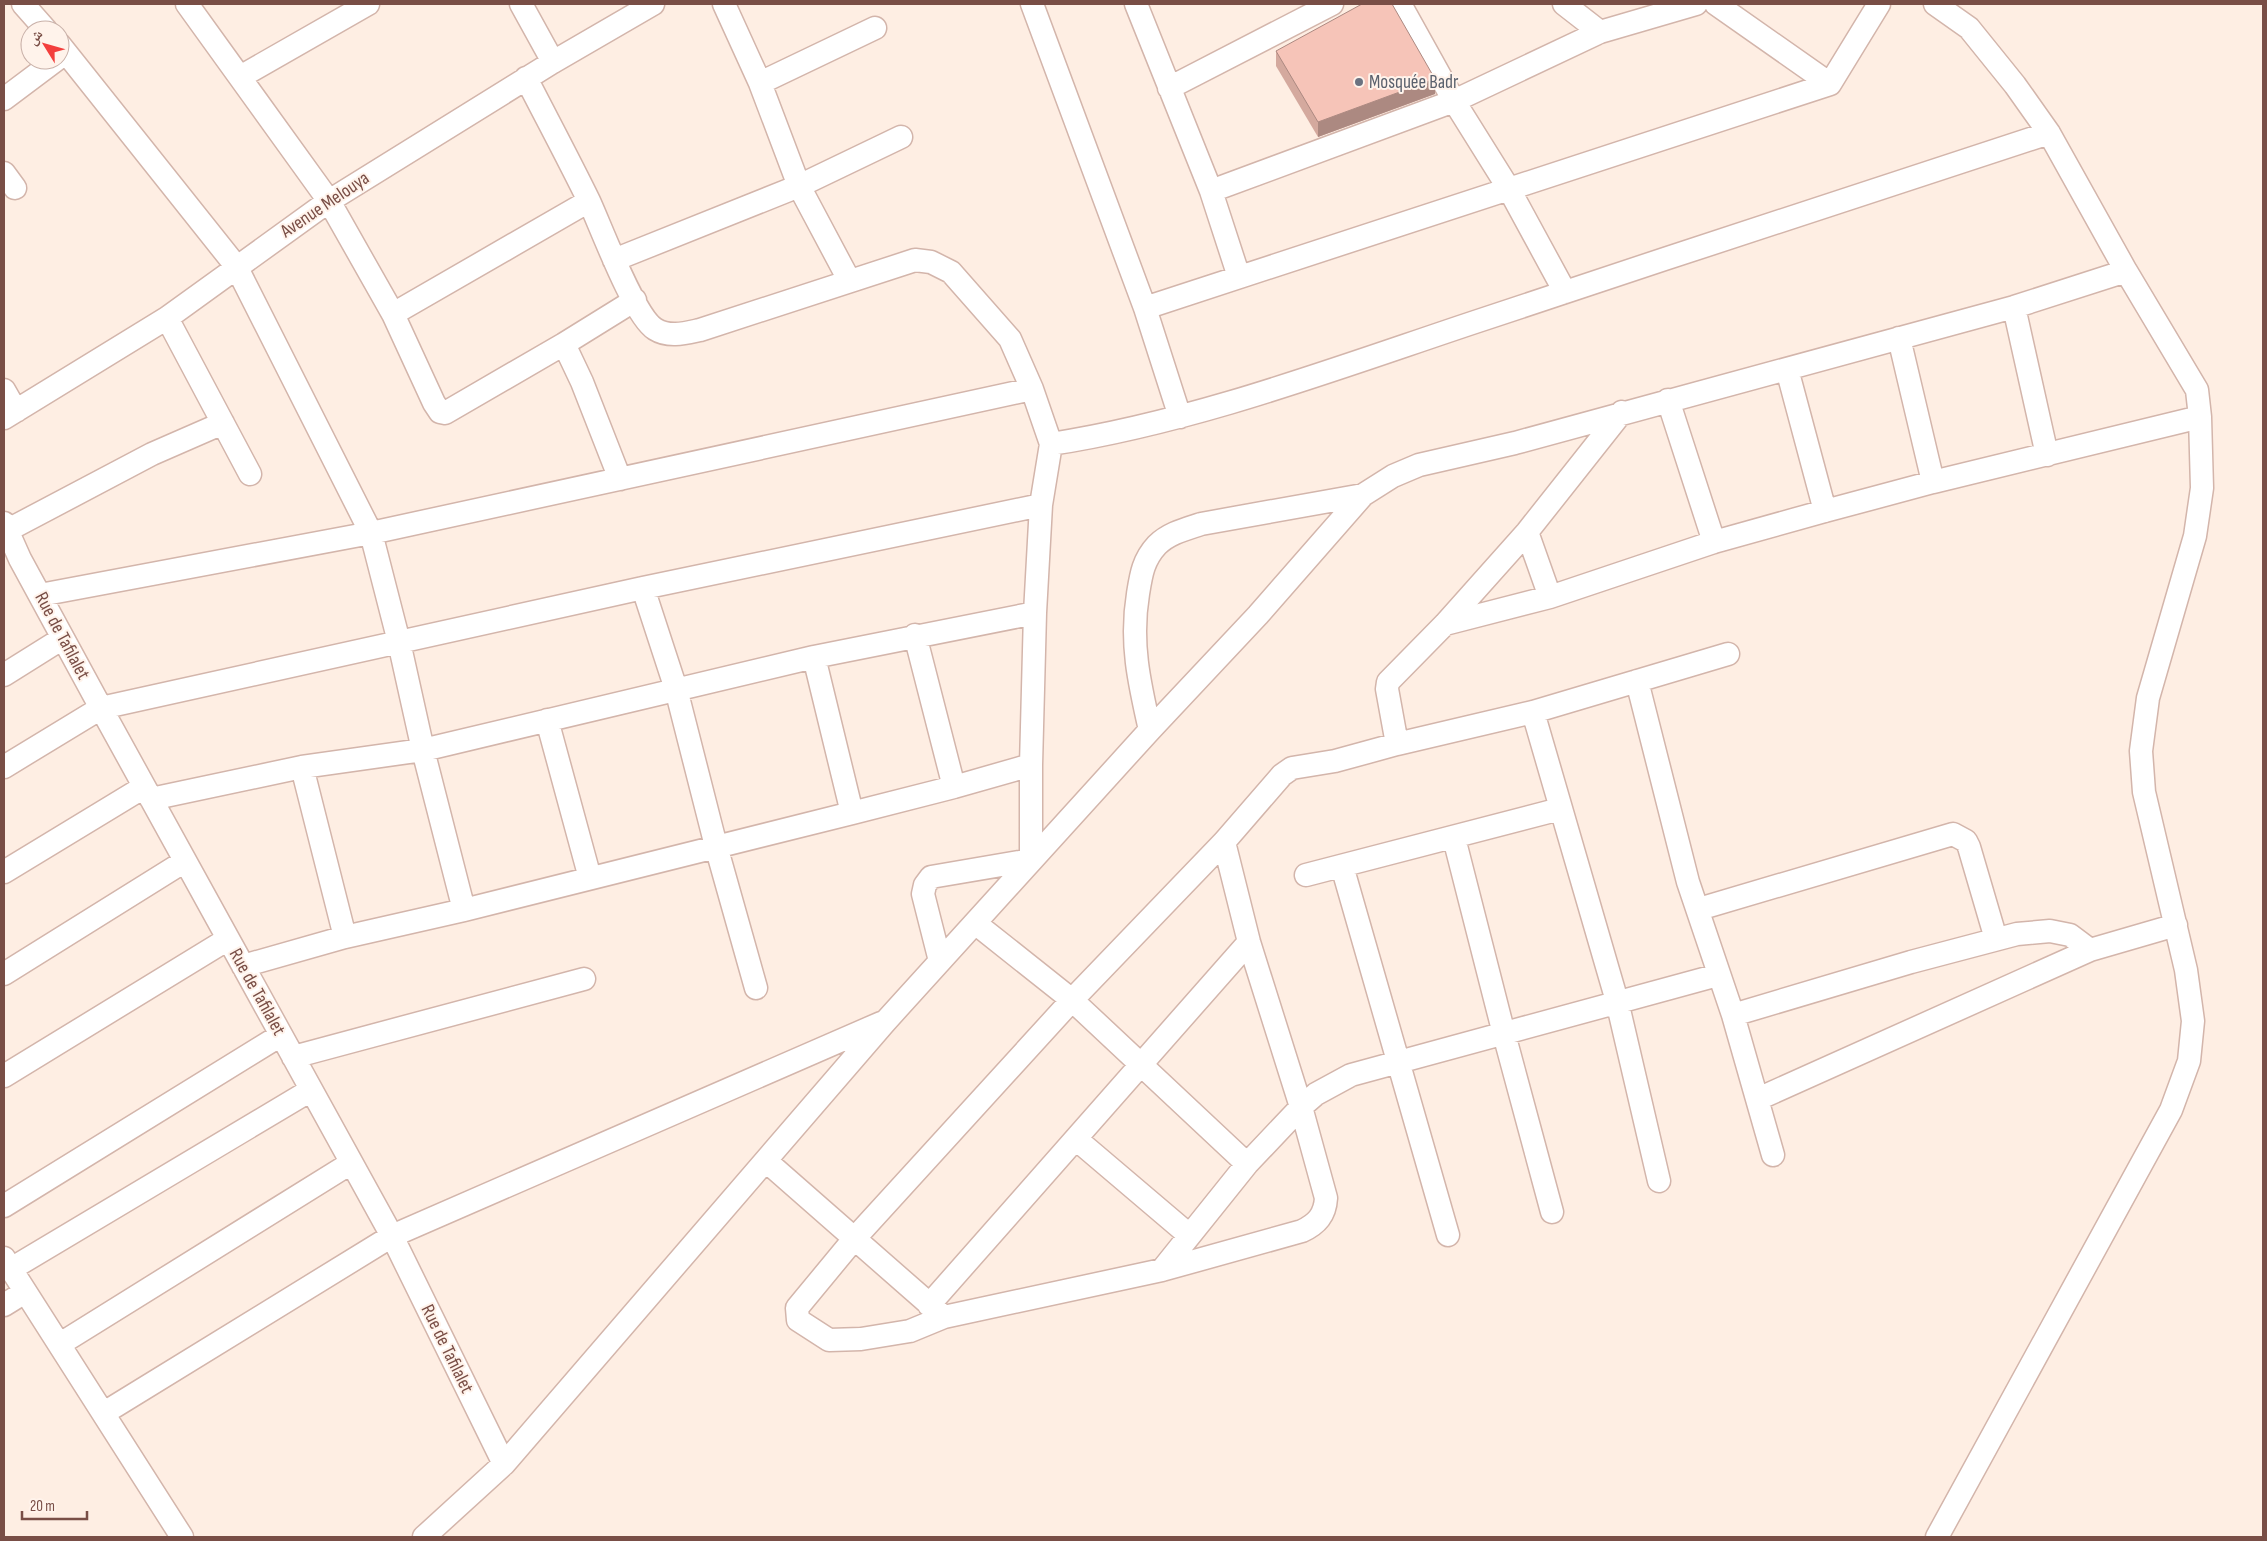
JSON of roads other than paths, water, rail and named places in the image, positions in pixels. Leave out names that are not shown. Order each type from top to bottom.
[{"type":"street","points":[[23,4],[37,20]]},
{"type":"street","points":[[187,4],[329,201],[393,314],[434,403],[442,413],[564,344],[635,300]]},
{"type":"street","points":[[240,77],[368,4]]},
{"type":"street","points":[[520,4],[553,62]]},
{"type":"street","points":[[724,4],[760,83],[800,186],[849,280]]},
{"type":"street","points":[[1032,4],[1145,308],[1180,417]]},
{"type":"street","points":[[1136,4],[1211,191],[1239,277]]},
{"type":"street","points":[[1170,88],[1332,4]]},
{"type":"street","points":[[1400,4],[1454,101],[1509,189],[1565,292]]},
{"type":"street","points":[[1564,4],[1600,32]]},
{"type":"street","points":[[1211,191],[1454,101],[1600,32],[1696,4]]},
{"type":"street","points":[[1716,4],[1830,84]]},
{"type":"street","points":[[1145,308],[1830,84],[1879,4]]},
{"type":"street","points":[[1935,4],[1969,28],[2015,85],[2049,133],[2126,271],[2196,390],[2200,417],[2202,488],[2195,536],[2148,698],[2141,751],[2144,792],[2186,970],[2193,1021],[2189,1061],[2171,1110],[1937,1537]]},
{"type":"street","name":"Avenue Melouya","points":[[10,414],[167,318],[236,266],[329,201],[526,78],[649,5]]},
{"type":"street","points":[[760,83],[874,28]]},
{"type":"street","points":[[70,65],[236,266],[370,533],[399,642],[422,750],[464,910]]},
{"type":"street","points":[[4,99],[41,70]]},
{"type":"street","points":[[526,78],[589,201],[614,260],[649,324],[656,330],[677,334],[700,330],[914,260],[931,262],[951,272],[1010,339],[1032,389],[1051,444],[1041,505],[1035,613],[1031,764],[1032,860]]},
{"type":"street","points":[[1051,444],[1092,438],[1180,417],[2049,133]]},
{"type":"street","points":[[614,260],[800,186],[900,137]]},
{"type":"street","points":[[393,314],[589,201]]},
{"type":"street","points":[[424,1537],[504,1464],[885,1022],[1150,730],[1258,615],[1363,495],[1393,476],[1419,465],[1515,443],[1622,412],[2014,307],[2126,271]]},
{"type":"street","points":[[2014,307],[2047,455]]},
{"type":"street","points":[[167,318],[250,474]]},
{"type":"street","points":[[1899,338],[1933,482]]},
{"type":"street","points":[[564,344],[582,382],[620,479]]},
{"type":"street","points":[[1786,369],[1825,511]]},
{"type":"street","points":[[40,595],[370,533],[1032,389]]},
{"type":"street","points":[[4,390],[10,414]]},
{"type":"street","points":[[1668,400],[1714,542]]},
{"type":"street","points":[[1397,744],[1387,689],[1388,682],[1445,624],[1527,532],[1622,412]]},
{"type":"street","points":[[1445,624],[1550,597],[1714,542],[1825,511],[1933,482],[2200,417]]},
{"type":"street","points":[[6,526],[152,454],[223,422]]},
{"type":"street","points":[[1150,730],[1136,666],[1133,622],[1142,565],[1158,545],[1177,532],[1202,524],[1363,495]]},
{"type":"street","points":[[4,767],[101,708],[643,588],[1041,505]]},
{"type":"street","name":"Rue de Tafilalet","points":[[6,526],[12,564],[40,595],[392,1236],[504,1464]]},
{"type":"street","points":[[1527,532],[1550,597]]},
{"type":"street","points":[[643,588],[676,689],[716,846],[756,988]]},
{"type":"street","points":[[4,872],[148,793],[302,767],[422,750],[814,657],[915,635],[1035,613]]},
{"type":"street","points":[[915,635],[954,787]]},
{"type":"street","points":[[4,675],[63,638]]},
{"type":"street","points":[[1249,942],[1076,1139],[936,1311],[910,1330],[861,1339],[829,1340],[798,1320],[797,1308],[854,1238],[1072,1000],[1224,842],[1282,775],[1292,768],[1335,761],[1397,744],[1532,712],[1728,654]]},
{"type":"street","points":[[814,657],[852,813]]},
{"type":"street","points":[[1638,681],[1688,882],[1699,909],[1718,975],[1733,1015],[1773,1155]]},
{"type":"street","points":[[1532,712],[1617,1001],[1659,1181]]},
{"type":"street","points":[[547,720],[590,878]]},
{"type":"street","points":[[243,966],[345,937],[464,910],[954,787],[1031,764]]},
{"type":"street","points":[[302,767],[345,937]]},
{"type":"street","points":[[1306,875],[1560,809]]},
{"type":"street","points":[[1699,909],[1953,834],[1966,840],[1996,939]]},
{"type":"street","points":[[1454,838],[1552,1212]]},
{"type":"street","points":[[936,1311],[1162,1270],[1302,1231],[1313,1226],[1325,1211],[1326,1198],[1302,1107],[1249,942],[1224,842]]},
{"type":"street","points":[[940,961],[923,894],[925,885],[931,877],[1032,860]]},
{"type":"street","points":[[4,974],[185,861]]},
{"type":"street","points":[[1342,866],[1448,1235]]},
{"type":"street","points":[[975,923],[1072,1000],[1247,1164]]},
{"type":"street","points":[[1758,1099],[2090,950],[2176,926]]},
{"type":"street","points":[[1733,1015],[2017,934],[2050,931],[2070,935],[2090,950]]},
{"type":"street","points":[[4,1076],[228,939]]},
{"type":"street","points":[[1162,1270],[1247,1164],[1302,1107],[1316,1094],[1351,1075],[1718,975]]},
{"type":"street","points":[[293,1057],[584,979]]},
{"type":"street","points":[[104,1413],[392,1236],[885,1022]]},
{"type":"street","points":[[4,1206],[281,1035]]},
{"type":"street","points":[[182,1537],[7,1264],[311,1090]]},
{"type":"street","points":[[1076,1139],[1189,1236]]},
{"type":"street","points":[[766,1161],[936,1311]]},
{"type":"street","points":[[60,1344],[352,1163]]},
{"type":"street","points":[[4,1306],[26,1292]]},
{"type":"place","name":"Mosquée Badr","points":[[1359,82]]}]
